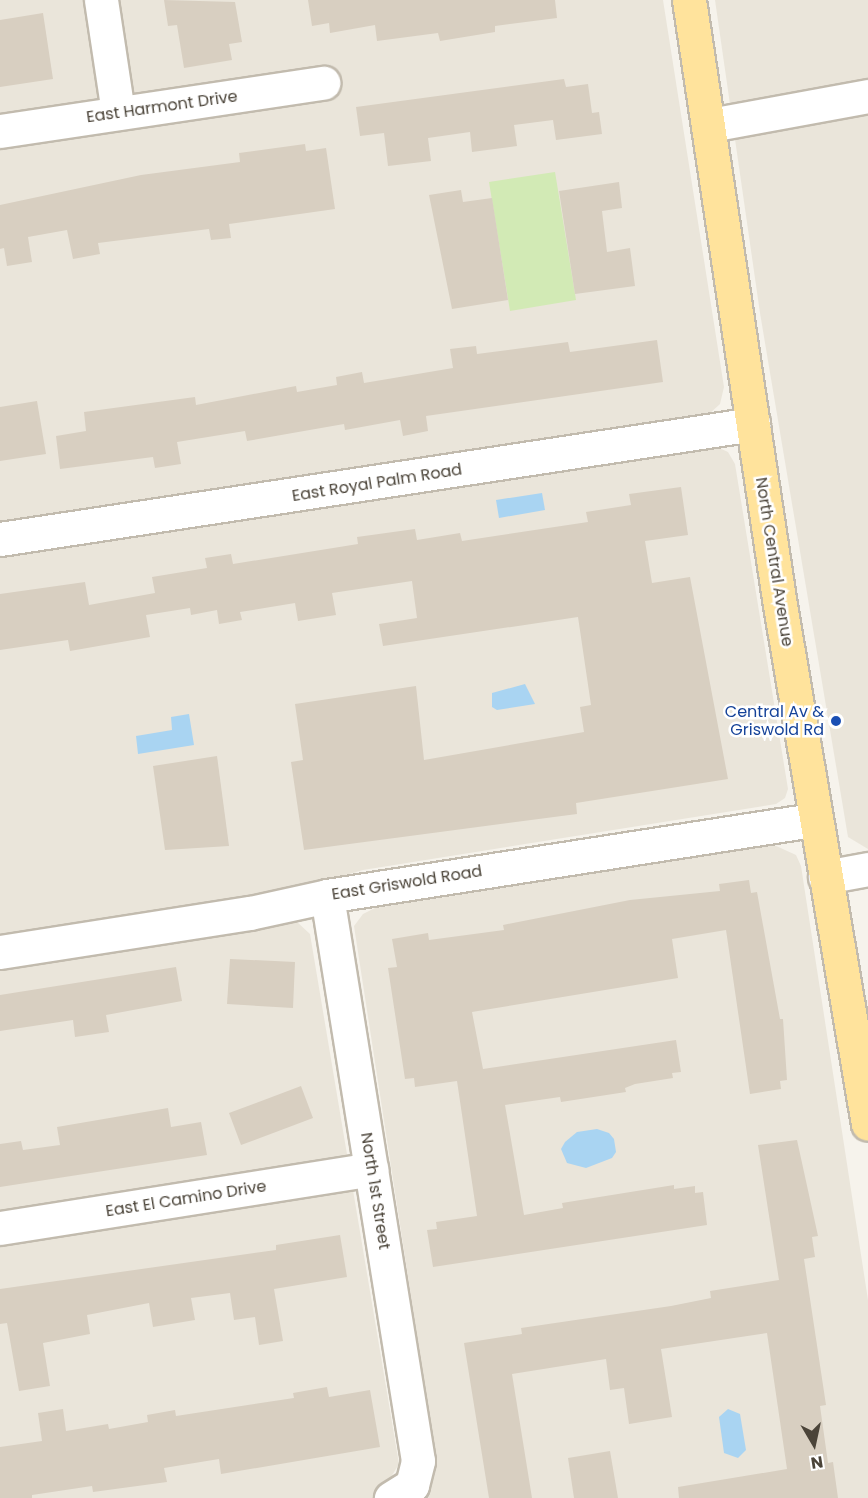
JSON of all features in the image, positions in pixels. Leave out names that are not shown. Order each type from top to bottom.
[{"type":"main road","name":"North Central Avenue","points":[[689,0],[815,820],[868,1124]]},
{"type":"street","points":[[101,0],[118,113]]},
{"type":"street","name":"East Harmont Drive","points":[[0,131],[323,83]]},
{"type":"street","points":[[710,125],[868,96]]},
{"type":"street","name":"East Royal Palm Road","points":[[0,539],[753,424]]},
{"type":"street","name":"East Griswold Road","points":[[0,952],[250,914],[327,896],[815,820]]},
{"type":"street","points":[[825,877],[868,869]]},
{"type":"street","name":"North 1st Street","points":[[327,896],[418,1461],[402,1492]]},
{"type":"street","name":"East El Camino Drive","points":[[0,1228],[371,1169]]},
{"type":"shaded area","points":[[0,0],[663,0],[724,387],[720,404],[708,415],[321,476],[326,508],[715,446],[728,452],[735,464],[788,789],[785,798],[776,804],[363,870],[291,891],[296,921],[310,934],[399,1464],[388,1482],[406,1498],[0,1498]]},
{"type":"shaded area","points":[[715,0],[868,0],[868,849],[848,837],[760,313]]},
{"type":"shaded area","points":[[774,845],[796,855],[801,866],[868,1300],[868,1498],[421,1498],[434,1475],[436,1458],[354,926],[363,914],[375,908]]},
{"type":"green space","points":[[555,172],[576,300],[510,311],[489,182]]},
{"type":"water","points":[[542,493],[545,510],[499,518],[496,500]]},
{"type":"water","points":[[525,684],[535,704],[497,710],[492,707],[492,693]]},
{"type":"water","points":[[189,714],[194,745],[138,754],[136,736],[172,730],[171,717]]},
{"type":"water","points":[[597,1129],[609,1133],[614,1139],[616,1152],[612,1158],[586,1168],[567,1163],[561,1149],[565,1142],[577,1132]]},
{"type":"water","points":[[728,1409],[740,1414],[746,1450],[738,1458],[724,1453],[719,1417]]},
{"type":"building","points":[[164,0],[235,2],[242,42],[229,44],[232,60],[184,68],[177,25],[168,26]]},
{"type":"building","points":[[308,0],[555,0],[557,18],[495,26],[495,32],[440,41],[438,33],[377,41],[375,25],[330,33],[329,23],[312,26]]},
{"type":"building","points":[[43,13],[53,79],[0,87],[0,20]]},
{"type":"building","points":[[564,79],[566,87],[588,84],[592,113],[599,112],[602,134],[556,140],[553,120],[514,125],[517,146],[472,152],[470,132],[428,138],[431,161],[388,166],[384,133],[360,136],[356,107]]},
{"type":"building","points":[[305,144],[306,151],[326,148],[335,209],[229,224],[231,238],[211,240],[209,229],[98,243],[100,254],[73,259],[67,230],[28,237],[32,262],[7,266],[4,248],[0,249],[0,205],[141,175],[240,162],[239,153]]},
{"type":"building","points":[[619,182],[622,208],[602,211],[607,252],[630,248],[635,286],[575,294],[559,191]]},
{"type":"building","points":[[461,190],[463,202],[492,198],[508,300],[452,309],[429,195]]},
{"type":"building","points":[[657,340],[663,382],[426,416],[428,431],[403,436],[400,420],[345,430],[344,424],[247,441],[245,431],[177,442],[181,464],[155,468],[153,457],[60,469],[56,436],[86,431],[84,412],[195,397],[196,405],[296,386],[297,392],[337,385],[336,377],[362,372],[364,383],[453,368],[450,349],[476,346],[477,354],[568,342],[570,352]]},
{"type":"building","points":[[37,401],[46,454],[0,461],[0,407]]},
{"type":"building","points":[[681,487],[688,535],[645,541],[652,583],[690,577],[728,779],[576,803],[577,814],[304,850],[291,762],[303,760],[295,704],[416,686],[424,760],[584,732],[580,707],[591,705],[578,617],[383,646],[379,624],[417,618],[412,581],[332,593],[336,615],[298,621],[295,603],[240,612],[242,620],[219,624],[217,610],[191,615],[190,608],[146,615],[150,637],[70,651],[68,640],[0,650],[0,594],[85,582],[89,605],[155,593],[152,577],[207,568],[205,558],[231,554],[233,564],[358,544],[357,537],[415,529],[417,540],[460,533],[462,541],[588,522],[586,512],[631,505],[629,494]]},
{"type":"building","points":[[217,756],[229,846],[165,850],[153,766]]},
{"type":"building","points":[[749,880],[751,893],[757,892],[780,1019],[783,1019],[787,1080],[780,1081],[781,1089],[750,1094],[726,930],[672,939],[678,978],[472,1012],[483,1069],[676,1040],[681,1072],[672,1073],[673,1078],[635,1084],[625,1088],[626,1092],[561,1102],[560,1097],[505,1105],[524,1215],[563,1208],[562,1203],[674,1185],[674,1189],[695,1186],[695,1193],[703,1192],[707,1225],[433,1267],[427,1230],[437,1229],[436,1222],[477,1216],[457,1081],[415,1087],[414,1078],[405,1079],[388,968],[397,967],[392,939],[428,933],[429,940],[504,930],[503,925],[630,900],[720,891],[719,884]]},
{"type":"building","points":[[230,959],[295,962],[293,1008],[227,1004]]},
{"type":"building","points":[[176,967],[182,1001],[106,1015],[109,1032],[75,1037],[73,1020],[0,1031],[0,995]]},
{"type":"building","points":[[301,1086],[313,1118],[241,1145],[229,1113]]},
{"type":"building","points":[[168,1108],[171,1127],[201,1122],[207,1155],[0,1187],[0,1144],[21,1141],[23,1150],[60,1145],[57,1127]]},
{"type":"building","points":[[797,1140],[818,1236],[812,1237],[815,1257],[804,1259],[826,1405],[820,1406],[828,1463],[833,1462],[838,1498],[679,1498],[678,1487],[787,1469],[767,1333],[661,1349],[672,1417],[629,1424],[624,1388],[610,1390],[606,1359],[512,1374],[532,1498],[489,1498],[464,1343],[522,1334],[521,1328],[711,1298],[710,1291],[779,1280],[758,1145]]},
{"type":"building","points":[[340,1235],[347,1277],[274,1289],[283,1341],[259,1345],[255,1317],[234,1320],[230,1293],[191,1298],[195,1320],[153,1327],[149,1303],[87,1315],[90,1334],[43,1343],[50,1386],[19,1391],[7,1323],[0,1324],[0,1289],[276,1250],[276,1245]]},
{"type":"building","points":[[327,1387],[329,1397],[370,1390],[380,1447],[221,1474],[219,1459],[164,1468],[167,1482],[93,1492],[92,1486],[32,1495],[32,1498],[0,1498],[0,1447],[42,1441],[38,1413],[63,1409],[66,1431],[108,1424],[109,1429],[148,1422],[147,1415],[175,1410],[176,1416],[294,1398],[293,1393]]},
{"type":"building","points":[[610,1451],[618,1498],[574,1498],[568,1458]]},
{"type":"place","name":"Central Av & Griswold Rd","points":[[836,721]]}]
